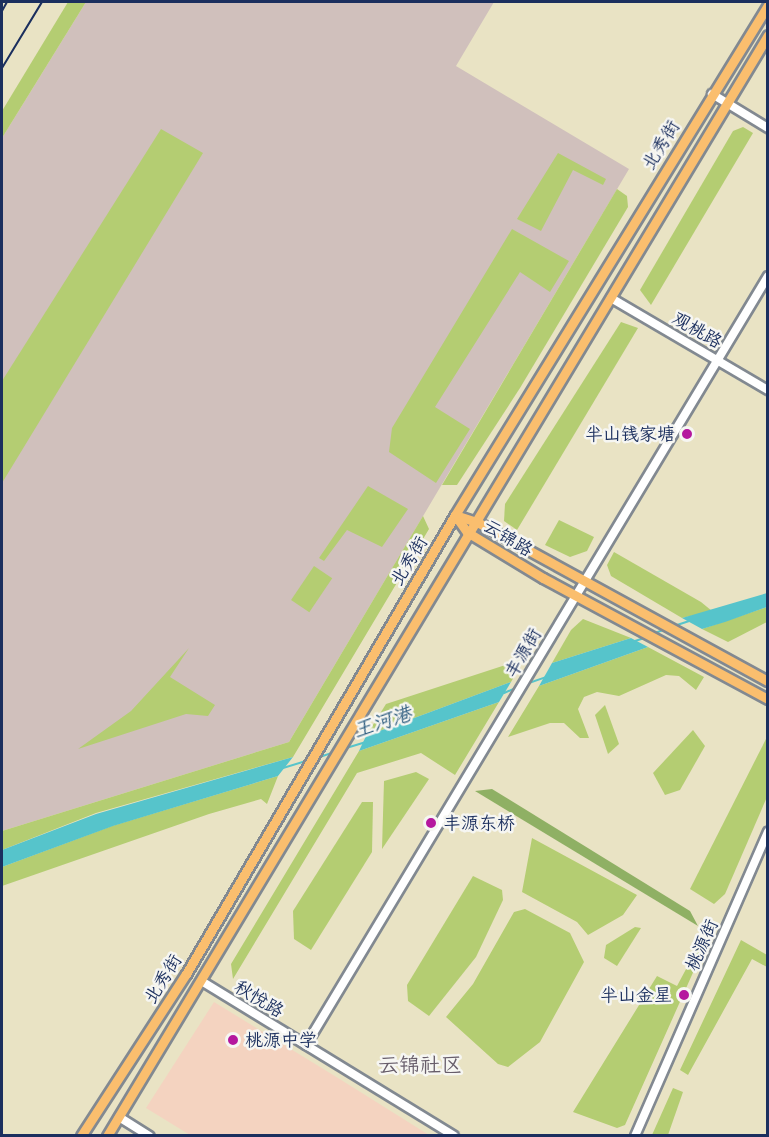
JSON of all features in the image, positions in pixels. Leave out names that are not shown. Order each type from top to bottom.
[{"type":"main road","name":"北秀街","points":[[81,1136],[186,974],[455,515],[768,4]]},
{"type":"main road","name":"北秀街","points":[[107,1136],[203,982],[342,740],[467,532],[479,523],[610,298],[768,36]]},
{"type":"main road","name":"云锦路","points":[[455,515],[479,523],[681,638],[768,681]]},
{"type":"main road","name":"云锦路","points":[[455,515],[467,532],[663,645],[768,699]]},
{"type":"street","points":[[712,94],[768,128]]},
{"type":"street","name":"丰源街","points":[[306,1045],[768,276]]},
{"type":"street","name":"观桃路","points":[[610,298],[768,390]]},
{"type":"street","name":"桃源街","points":[[635,1136],[768,832]]},
{"type":"street","name":"秋悦路","points":[[203,982],[454,1136]]},
{"type":"street","points":[[119,1117],[150,1136]]},
{"type":"shaded area","points":[[86,2],[494,2],[456,66],[629,169],[289,742],[2,831],[2,138]]},
{"type":"shaded area","name":"桃源中学","points":[[214,1002],[429,1135],[190,1135],[146,1108]]},
{"type":"green space","points":[[68,2],[86,2],[2,138],[2,111]]},
{"type":"green space","points":[[743,127],[753,133],[651,305],[640,290],[733,131]]},
{"type":"green space","points":[[161,129],[203,153],[2,483],[2,381]]},
{"type":"green space","points":[[558,153],[606,179],[603,185],[573,170],[541,231],[517,219]]},
{"type":"green space","points":[[617,189],[627,196],[628,207],[520,388],[457,485],[442,485]]},
{"type":"green space","points":[[512,229],[569,261],[550,292],[520,272],[435,407],[470,429],[436,483],[389,452],[392,428]]},
{"type":"green space","points":[[621,322],[638,328],[517,530],[504,521],[505,504]]},
{"type":"green space","points":[[368,486],[408,509],[382,547],[347,530],[324,561],[319,558]]},
{"type":"green space","points":[[423,516],[429,529],[293,757],[96,813],[2,850],[2,831],[289,742]]},
{"type":"green space","points":[[559,520],[594,537],[587,551],[570,557],[545,545]]},
{"type":"green space","points":[[614,552],[701,602],[712,611],[682,618],[611,576],[607,565]]},
{"type":"green space","points":[[314,566],[332,578],[309,612],[291,600]]},
{"type":"green space","points":[[767,607],[767,622],[728,642],[702,629]]},
{"type":"green space","points":[[583,619],[631,638],[552,663],[571,630]]},
{"type":"green space","points":[[648,647],[704,677],[696,690],[679,676],[666,675],[619,696],[597,692],[584,697],[578,709],[589,738],[580,738],[564,723],[550,723],[508,737],[539,686]]},
{"type":"green space","points":[[189,648],[170,677],[215,705],[208,716],[186,714],[78,749],[131,711]]},
{"type":"green space","points":[[524,659],[511,682],[366,736],[386,704]]},
{"type":"green space","points":[[499,702],[455,775],[421,753],[357,773],[233,979],[231,964],[359,751]]},
{"type":"green space","points":[[605,705],[619,744],[608,754],[595,715]]},
{"type":"green space","points":[[693,730],[705,746],[680,790],[665,795],[653,773]]},
{"type":"green space","points":[[767,737],[767,797],[725,894],[714,904],[690,889]]},
{"type":"green space","points":[[416,772],[429,779],[382,849],[384,781]]},
{"type":"green space","points":[[278,776],[267,804],[261,799],[209,814],[2,886],[2,867],[112,826]]},
{"type":"green space","points":[[492,789],[690,911],[698,926],[475,791]]},
{"type":"green space","points":[[362,802],[373,802],[372,852],[311,950],[294,939],[293,911]]},
{"type":"green space","points":[[532,838],[637,895],[623,915],[588,935],[577,922],[522,892]]},
{"type":"green space","points":[[473,876],[502,890],[503,900],[476,957],[429,1016],[408,1001],[407,985]]},
{"type":"green space","points":[[525,909],[570,933],[584,962],[540,1042],[508,1067],[498,1064],[446,1017],[473,984],[514,912]]},
{"type":"green space","points":[[635,927],[641,928],[617,966],[604,958],[606,945]]},
{"type":"green space","points":[[708,928],[708,939],[625,1125],[617,1128],[573,1112],[657,976],[677,986]]},
{"type":"green space","points":[[741,940],[767,955],[767,967],[752,959],[688,1075],[680,1070]]},
{"type":"green space","points":[[673,1088],[683,1092],[668,1135],[652,1135]]},
{"type":"water","points":[[767,593],[767,607],[702,629],[682,618]]},
{"type":"water","points":[[631,638],[648,647],[539,686],[552,663]]},
{"type":"water","points":[[511,682],[499,702],[359,751],[366,736]]},
{"type":"water","points":[[293,757],[278,776],[113,826],[2,867],[2,850],[96,814]]},
{"type":"waterway","name":"王河港","points":[[674,626],[689,621]]},
{"type":"waterway","name":"王河港","points":[[655,633],[666,629]]},
{"type":"waterway","name":"王河港","points":[[635,641],[647,637]]},
{"type":"waterway","name":"王河港","points":[[526,684],[546,677]]},
{"type":"waterway","name":"王河港","points":[[504,693],[518,687]]},
{"type":"waterway","name":"王河港","points":[[343,749],[366,742]]},
{"type":"waterway","name":"王河港","points":[[317,758],[334,752]]},
{"type":"waterway","name":"王河港","points":[[283,768],[306,761]]},
{"type":"railway","points":[[2,11],[7,2]]},
{"type":"railway","points":[[2,68],[42,2]]},
{"type":"place","name":"半山钱家塘","points":[[687,434]]},
{"type":"place","name":"丰源东桥","points":[[431,823]]},
{"type":"place","name":"半山金星","points":[[684,995]]},
{"type":"place","name":"桃源中学","points":[[233,1040]]},
{"type":"district","name":"云锦社区","points":[[420,1065]]}]
